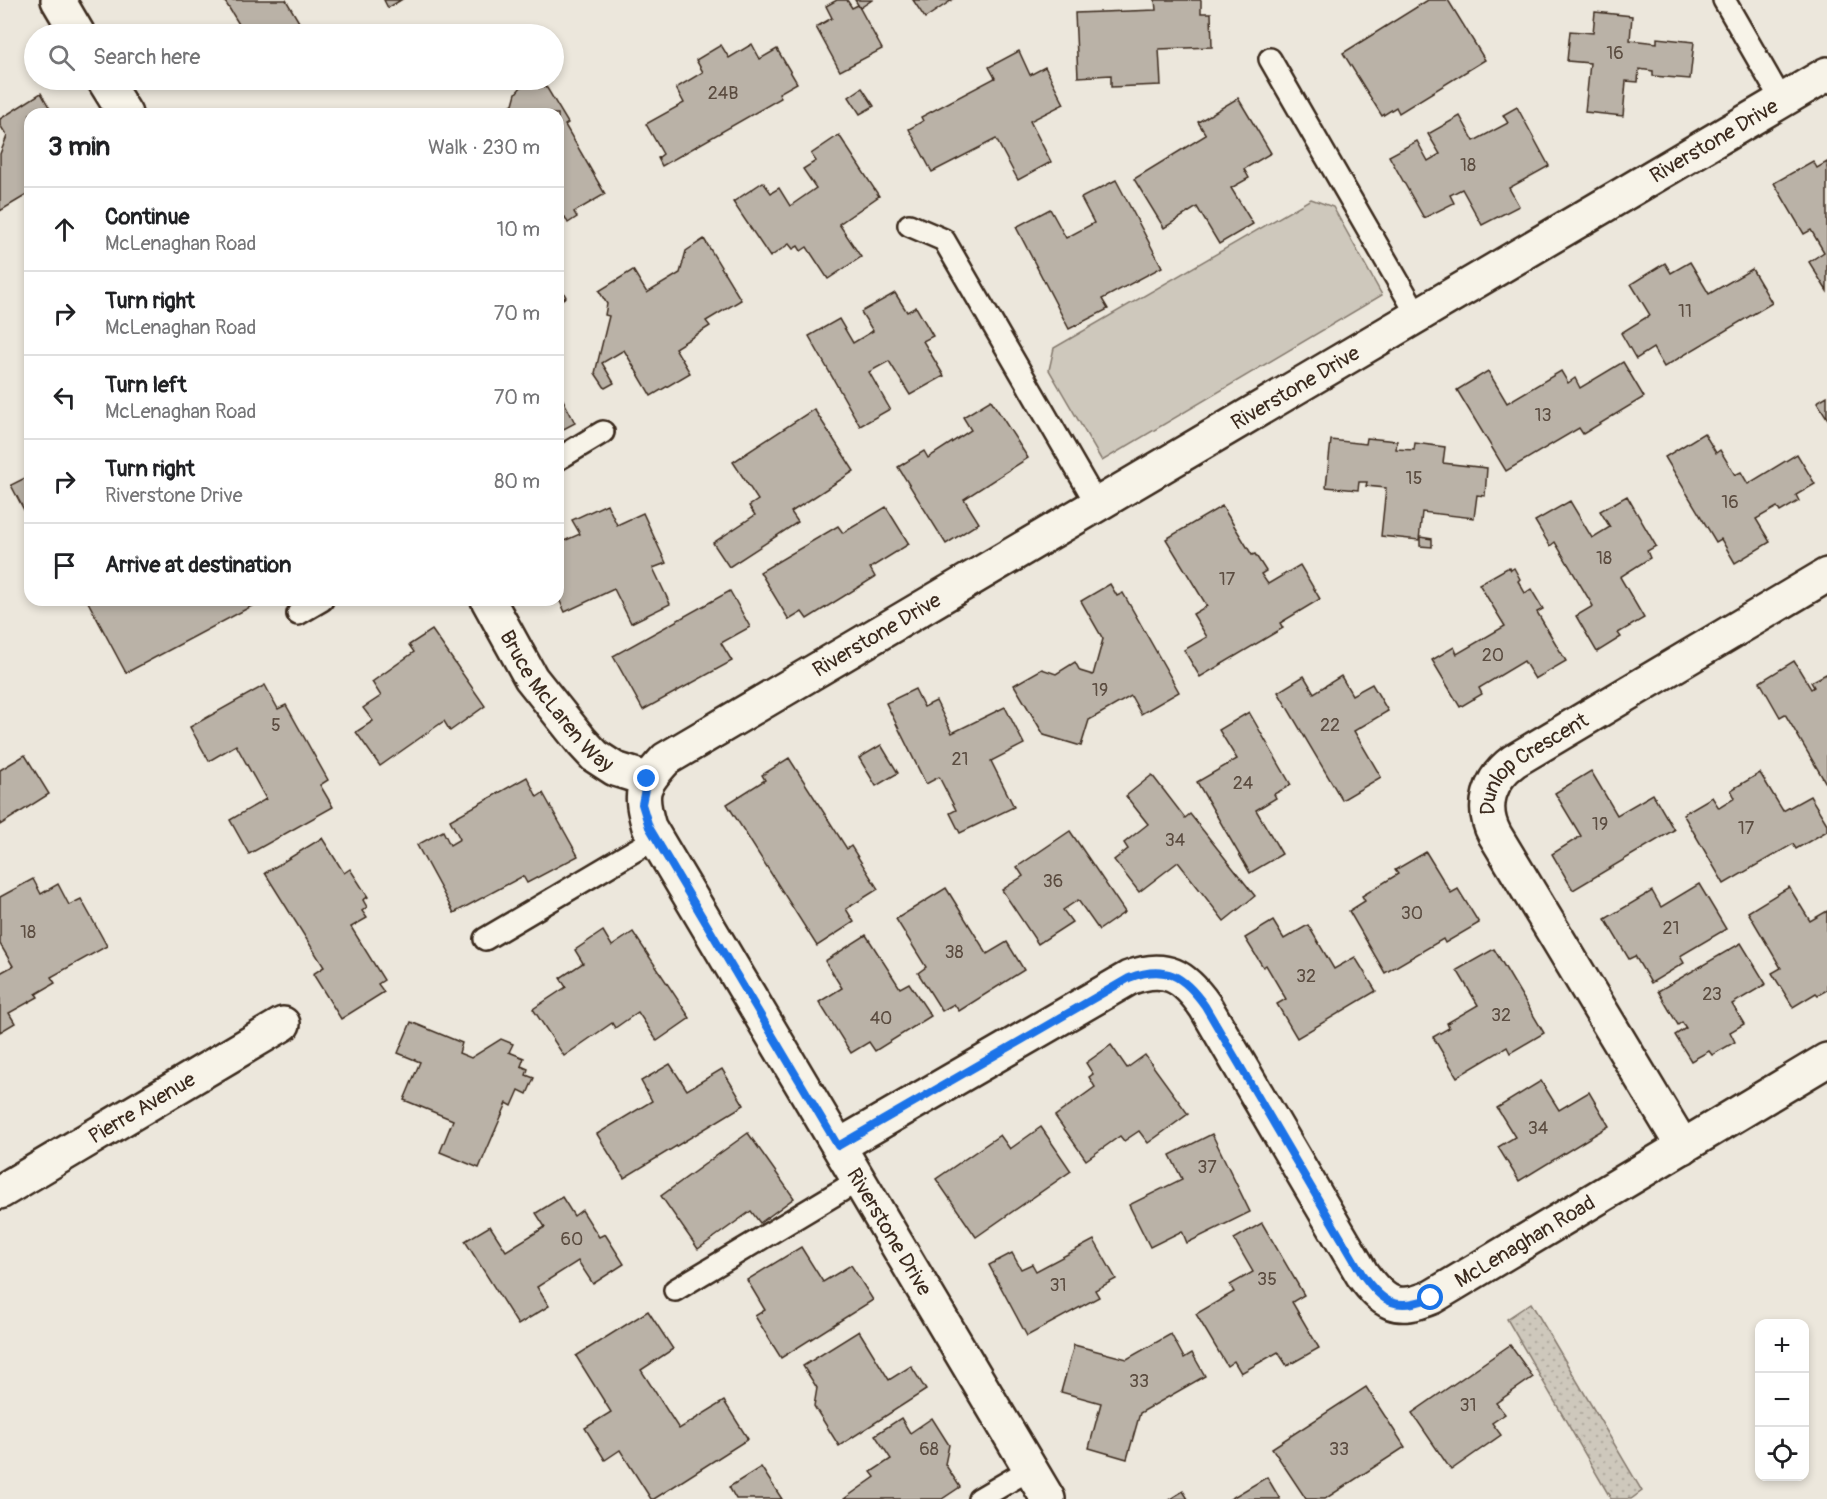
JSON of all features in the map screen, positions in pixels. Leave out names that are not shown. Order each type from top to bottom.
[{"type":"street","points":[[58,0],[72,24]]},
{"type":"street","name":"Riverstone Drive","points":[[1048,1499],[649,827],[642,804],[647,779],[666,759],[1827,74]]},
{"type":"street","points":[[110,90],[121,108]]},
{"type":"street","name":"Dunlop Crescent","points":[[1683,1147],[1491,828],[1487,813],[1489,794],[1496,777],[1514,760],[1827,575]]},
{"type":"street","name":"Bruce McLaren Way","points":[[491,606],[531,678],[582,742],[595,756],[615,769],[647,779]]},
{"type":"street","name":"McLenaghan Road","points":[[838,1146],[1129,978],[1156,971],[1175,976],[1192,988],[1211,1016],[1373,1290],[1384,1299],[1398,1304],[1414,1304],[1431,1298],[1827,1060]]},
{"type":"street","name":"Pierre Avenue","points":[[0,1192],[283,1024]]},
{"type":"lane","points":[[1724,0],[1782,101]]},
{"type":"lane","points":[[1270,59],[1418,316]]},
{"type":"lane","points":[[909,225],[944,240],[1098,506]]},
{"type":"lane","points":[[564,455],[603,432]]},
{"type":"lane","points":[[298,614],[312,606]]},
{"type":"lane","points":[[485,939],[656,838]]},
{"type":"lane","points":[[675,1290],[858,1180]]},
{"type":"lane","points":[[979,1499],[1030,1469]]},
{"type":"shaded area","points":[[1311,199],[1333,207],[1382,295],[1102,461],[1049,370],[1054,348]]},
{"type":"shaded area","points":[[1531,1303],[1642,1491],[1631,1499],[1611,1499],[1507,1319]]},
{"type":"building","points":[[224,0],[286,0],[299,22],[296,24],[239,24]]},
{"type":"building","points":[[384,0],[401,0],[388,8]]},
{"type":"building","points":[[837,0],[847,0],[852,8],[858,5],[882,49],[840,71],[816,27],[832,18],[826,6]]},
{"type":"building","points":[[855,0],[872,0],[860,8]]},
{"type":"building","points":[[913,0],[952,0],[925,18]]},
{"type":"building","points":[[1155,0],[1201,0],[1201,13],[1211,13],[1212,47],[1159,49],[1161,85],[1111,87],[1111,75],[1078,77],[1075,13],[1156,10]]},
{"type":"building","points":[[1428,0],[1448,0],[1485,60],[1399,113],[1396,107],[1382,116],[1343,53]]},
{"type":"building","points":[[1595,12],[1632,16],[1630,40],[1657,43],[1657,38],[1694,42],[1690,79],[1653,76],[1653,71],[1639,69],[1638,82],[1626,81],[1623,116],[1585,112],[1590,63],[1567,61],[1570,31],[1593,33]]},
{"type":"building","points":[[752,44],[760,59],[777,49],[797,83],[779,93],[781,98],[662,166],[658,158],[663,154],[646,124],[684,103],[676,88],[703,72],[696,60],[721,45],[729,58]]},
{"type":"building","points":[[1019,51],[1030,75],[1045,67],[1064,104],[1030,121],[1051,162],[1018,180],[996,139],[932,172],[909,129],[923,121],[921,117],[995,78],[989,67]]},
{"type":"building","points":[[862,88],[874,106],[860,114],[849,97]]},
{"type":"building","points":[[518,90],[548,90],[559,108],[506,108],[513,104]]},
{"type":"building","points":[[41,93],[50,108],[24,108],[24,197],[0,211],[0,154],[7,136],[0,125],[0,119]]},
{"type":"building","points":[[1238,98],[1271,153],[1244,169],[1249,178],[1231,188],[1253,224],[1219,244],[1197,207],[1164,228],[1134,179],[1206,135],[1198,122]]},
{"type":"building","points":[[1517,107],[1549,166],[1509,188],[1519,206],[1482,225],[1462,189],[1450,195],[1454,203],[1424,218],[1389,156],[1417,141],[1428,161],[1440,154],[1428,134],[1460,116],[1474,141],[1508,123],[1503,115]]},
{"type":"building","points":[[564,116],[568,123],[565,125],[605,194],[574,212],[577,217],[568,223],[565,217]]},
{"type":"building","points":[[839,135],[879,196],[839,224],[861,257],[828,279],[807,247],[801,251],[798,246],[793,249],[789,244],[770,257],[733,202],[763,182],[771,193],[779,188],[790,206],[816,188],[803,169],[816,161],[811,154]]},
{"type":"building","points":[[1813,161],[1817,168],[1827,162],[1827,291],[1809,262],[1824,252],[1811,230],[1804,234],[1774,183]]},
{"type":"building","points":[[1116,180],[1162,267],[1102,299],[1108,309],[1069,329],[1016,227],[1050,209],[1066,238],[1094,223],[1081,198]]},
{"type":"building","points":[[704,239],[741,300],[706,321],[710,326],[675,348],[690,373],[651,396],[624,350],[602,363],[614,383],[605,388],[595,373],[609,316],[605,315],[607,304],[599,291],[633,270],[647,293],[680,273],[686,251]]},
{"type":"building","points":[[1690,262],[1709,294],[1752,269],[1772,303],[1664,367],[1653,348],[1636,359],[1621,333],[1650,315],[1631,284],[1665,263],[1671,273]]},
{"type":"building","points":[[895,293],[907,312],[916,307],[933,336],[923,341],[944,376],[910,395],[889,361],[869,372],[890,409],[860,426],[809,336],[839,319],[853,343],[873,331],[861,312]]},
{"type":"building","points":[[1623,362],[1644,397],[1583,434],[1579,428],[1506,471],[1457,390],[1488,371],[1507,403],[1561,371],[1568,383],[1575,378],[1580,388]]},
{"type":"building","points":[[1827,396],[1827,418],[1817,402]]},
{"type":"building","points":[[991,400],[1028,458],[964,499],[979,523],[946,544],[898,467],[924,451],[928,458],[971,430],[963,417]]},
{"type":"building","points":[[564,402],[575,423],[564,429]]},
{"type":"building","points":[[814,409],[854,471],[791,512],[798,522],[729,567],[713,543],[755,515],[749,506],[758,500],[733,462]]},
{"type":"building","points":[[1704,433],[1716,453],[1720,450],[1735,475],[1741,472],[1748,484],[1797,454],[1815,484],[1796,495],[1799,501],[1780,512],[1777,507],[1756,519],[1770,542],[1735,563],[1721,539],[1716,542],[1665,457]]},
{"type":"building","points":[[1367,438],[1397,441],[1396,449],[1414,450],[1415,443],[1445,447],[1443,463],[1487,468],[1485,496],[1477,495],[1474,518],[1422,512],[1419,540],[1381,536],[1386,488],[1366,486],[1367,482],[1359,482],[1358,490],[1326,487],[1331,440],[1366,444]]},
{"type":"building","points":[[24,478],[24,510],[11,485]]},
{"type":"building","points":[[1627,496],[1656,546],[1647,551],[1650,558],[1620,577],[1644,618],[1618,633],[1621,637],[1597,652],[1576,616],[1593,606],[1555,542],[1550,546],[1535,521],[1570,501],[1592,538],[1610,527],[1600,511]]},
{"type":"building","points":[[607,504],[617,525],[643,513],[666,563],[653,568],[670,604],[631,623],[614,589],[565,612],[562,606],[564,541],[580,534],[572,520]]},
{"type":"building","points":[[1222,506],[1252,555],[1255,554],[1266,571],[1261,574],[1268,584],[1300,565],[1320,599],[1280,623],[1283,628],[1200,677],[1184,650],[1207,637],[1193,614],[1207,606],[1166,539]]},
{"type":"building","points":[[886,507],[909,544],[870,568],[875,577],[807,619],[802,612],[789,620],[760,572],[838,526],[843,533]]},
{"type":"building","points":[[1420,537],[1432,539],[1432,547],[1420,546]]},
{"type":"building","points":[[1509,567],[1511,570],[1514,568],[1525,593],[1531,589],[1543,609],[1537,612],[1566,661],[1535,679],[1524,661],[1479,688],[1482,694],[1460,707],[1432,660],[1454,647],[1457,654],[1505,626],[1479,584]]},
{"type":"building","points":[[1110,584],[1117,596],[1123,593],[1179,692],[1141,714],[1131,696],[1089,720],[1081,746],[1044,735],[1014,685],[1042,669],[1056,674],[1075,662],[1080,671],[1093,675],[1103,639],[1081,601]]},
{"type":"building","points":[[730,591],[750,627],[721,643],[732,661],[643,710],[613,656]]},
{"type":"building","points":[[90,606],[252,606],[126,673]]},
{"type":"building","points":[[432,630],[485,706],[450,731],[444,721],[380,766],[356,732],[373,721],[363,708],[381,696],[372,682],[414,652],[409,645]]},
{"type":"building","points":[[1794,661],[1811,689],[1814,687],[1811,682],[1826,674],[1827,676],[1827,785],[1785,714],[1780,717],[1760,682]]},
{"type":"building","points":[[1304,676],[1314,693],[1341,676],[1352,695],[1372,684],[1388,711],[1354,731],[1381,777],[1342,800],[1278,692]]},
{"type":"building","points":[[265,685],[278,709],[286,705],[328,780],[320,785],[333,807],[249,854],[230,820],[266,799],[236,745],[209,761],[190,727]]},
{"type":"building","points":[[915,689],[924,707],[936,701],[952,733],[1005,707],[1024,744],[991,761],[1014,807],[960,833],[950,813],[956,810],[939,777],[926,784],[886,703]]},
{"type":"building","points":[[1249,712],[1291,785],[1274,794],[1276,798],[1256,810],[1282,854],[1250,873],[1197,782],[1237,759],[1219,730]]},
{"type":"building","points":[[881,745],[898,773],[876,786],[859,758]]},
{"type":"building","points":[[25,755],[49,794],[0,825],[0,770]]},
{"type":"building","points":[[789,758],[847,849],[851,846],[878,889],[846,909],[854,922],[817,946],[727,804],[765,780],[762,775]]},
{"type":"building","points":[[1591,771],[1617,815],[1653,794],[1674,830],[1573,890],[1552,854],[1581,836],[1555,793]]},
{"type":"building","points":[[1760,773],[1783,811],[1810,796],[1827,824],[1827,831],[1796,849],[1793,844],[1724,884],[1683,814],[1712,797],[1719,808],[1735,798],[1731,790]]},
{"type":"building","points":[[1152,775],[1185,818],[1190,814],[1255,896],[1224,921],[1178,862],[1139,892],[1114,860],[1128,849],[1124,843],[1148,824],[1126,796]]},
{"type":"building","points":[[527,777],[537,797],[543,793],[578,856],[527,883],[523,876],[454,913],[417,845],[443,831],[450,845],[460,839],[450,820]]},
{"type":"building","points":[[1070,831],[1125,912],[1099,930],[1078,900],[1063,910],[1072,922],[1038,944],[1002,890],[1023,876],[1017,867]]},
{"type":"building","points":[[322,838],[344,873],[350,869],[368,897],[363,900],[367,907],[362,911],[367,918],[351,927],[384,980],[378,984],[384,992],[341,1019],[313,974],[324,967],[265,873]]},
{"type":"building","points":[[1426,852],[1451,893],[1458,889],[1479,923],[1445,943],[1443,939],[1385,973],[1349,911],[1365,901],[1362,896],[1398,874],[1395,870]]},
{"type":"building","points":[[33,879],[41,894],[58,884],[69,905],[81,899],[107,946],[51,977],[55,983],[36,994],[38,997],[9,1013],[15,1023],[0,1032],[0,973],[13,966],[0,944],[0,897]]},
{"type":"building","points":[[1699,884],[1726,929],[1680,956],[1684,963],[1651,983],[1635,956],[1629,959],[1605,919],[1652,891],[1661,907]]},
{"type":"building","points":[[1789,887],[1810,921],[1827,911],[1827,990],[1818,995],[1816,993],[1793,1007],[1772,973],[1781,968],[1748,912]]},
{"type":"building","points":[[946,888],[987,954],[1007,942],[1024,970],[959,1011],[954,1004],[942,1011],[918,973],[926,967],[896,919]]},
{"type":"building","points":[[1273,921],[1284,939],[1308,925],[1334,969],[1355,957],[1376,991],[1297,1038],[1277,1004],[1286,999],[1266,965],[1263,967],[1245,938]]},
{"type":"building","points":[[603,931],[612,946],[633,932],[690,1018],[657,1041],[638,1012],[615,1028],[612,1023],[564,1056],[533,1009],[566,987],[560,978],[583,963],[575,950]]},
{"type":"building","points":[[866,935],[900,988],[909,983],[931,1016],[875,1051],[869,1042],[851,1053],[819,1002],[842,988],[825,961]]},
{"type":"building","points":[[1741,943],[1766,984],[1732,1004],[1744,1024],[1730,1032],[1735,1042],[1712,1055],[1709,1051],[1691,1061],[1675,1035],[1686,1028],[1682,1022],[1678,1025],[1658,991]]},
{"type":"building","points":[[1494,949],[1544,1033],[1510,1053],[1507,1047],[1457,1077],[1433,1037],[1449,1028],[1447,1023],[1478,1005],[1457,970]]},
{"type":"building","points":[[411,1022],[462,1043],[459,1053],[471,1058],[501,1039],[513,1044],[509,1052],[524,1058],[521,1066],[528,1069],[526,1075],[534,1078],[527,1094],[519,1090],[512,1106],[507,1103],[479,1168],[440,1152],[453,1120],[404,1100],[420,1062],[398,1053]]},
{"type":"building","points":[[1111,1045],[1127,1068],[1145,1055],[1188,1114],[1148,1143],[1139,1131],[1124,1141],[1120,1136],[1086,1160],[1055,1116],[1095,1087],[1089,1077],[1093,1074],[1086,1063]]},
{"type":"building","points":[[670,1064],[687,1090],[722,1069],[744,1105],[624,1178],[597,1134],[652,1101],[641,1081]]},
{"type":"building","points":[[1541,1081],[1559,1110],[1589,1092],[1609,1126],[1519,1181],[1498,1147],[1515,1137],[1497,1108]]},
{"type":"building","points":[[1041,1127],[1071,1171],[976,1237],[936,1179],[1000,1135],[1010,1149]]},
{"type":"building","points":[[748,1133],[794,1198],[760,1223],[751,1211],[698,1249],[661,1196]]},
{"type":"building","points":[[1212,1134],[1250,1212],[1187,1243],[1182,1231],[1150,1247],[1129,1205],[1182,1179],[1170,1155]]},
{"type":"building","points":[[562,1197],[574,1216],[582,1210],[599,1237],[605,1234],[624,1264],[593,1284],[578,1261],[537,1287],[549,1306],[518,1325],[465,1241],[490,1226],[506,1251],[545,1227],[536,1213]]},
{"type":"building","points":[[1262,1223],[1304,1295],[1292,1302],[1319,1348],[1287,1366],[1278,1352],[1241,1373],[1234,1361],[1227,1366],[1196,1314],[1234,1292],[1230,1285],[1253,1272],[1234,1239]]},
{"type":"building","points":[[1094,1240],[1116,1279],[1095,1290],[1099,1297],[1027,1336],[989,1265],[1012,1253],[1021,1269],[1032,1264],[1036,1271]]},
{"type":"building","points":[[801,1247],[823,1282],[851,1265],[873,1300],[781,1358],[755,1316],[765,1310],[747,1280]]},
{"type":"building","points":[[648,1311],[673,1349],[641,1370],[679,1429],[724,1401],[748,1439],[654,1499],[651,1499],[620,1450],[605,1460],[585,1428],[611,1412],[576,1356]]},
{"type":"building","points":[[859,1331],[889,1380],[911,1366],[926,1390],[839,1446],[814,1406],[817,1388],[803,1366]]},
{"type":"building","points":[[1171,1334],[1184,1358],[1192,1353],[1205,1376],[1140,1413],[1127,1459],[1089,1448],[1101,1403],[1061,1392],[1074,1345],[1127,1359]]},
{"type":"building","points":[[1510,1345],[1533,1377],[1496,1403],[1505,1414],[1492,1423],[1501,1435],[1451,1470],[1412,1413]]},
{"type":"building","points":[[1366,1387],[1405,1447],[1325,1499],[1306,1499],[1272,1448]]},
{"type":"building","points":[[901,1418],[910,1433],[932,1418],[949,1445],[945,1464],[960,1487],[942,1499],[844,1499],[875,1477],[871,1472],[891,1459],[875,1435]]},
{"type":"building","points":[[761,1467],[782,1499],[736,1499],[729,1487]]},
{"type":"building","points":[[1267,1477],[1280,1499],[1230,1499]]},
{"type":"building","points":[[1183,1491],[1188,1499],[1170,1499]]},
{"type":"route","points":[[647,779],[642,804],[649,827],[838,1146],[1129,978],[1156,971],[1169,973],[1192,988],[1205,1006],[1373,1290],[1384,1299],[1398,1304],[1414,1304],[1431,1298]]}]
